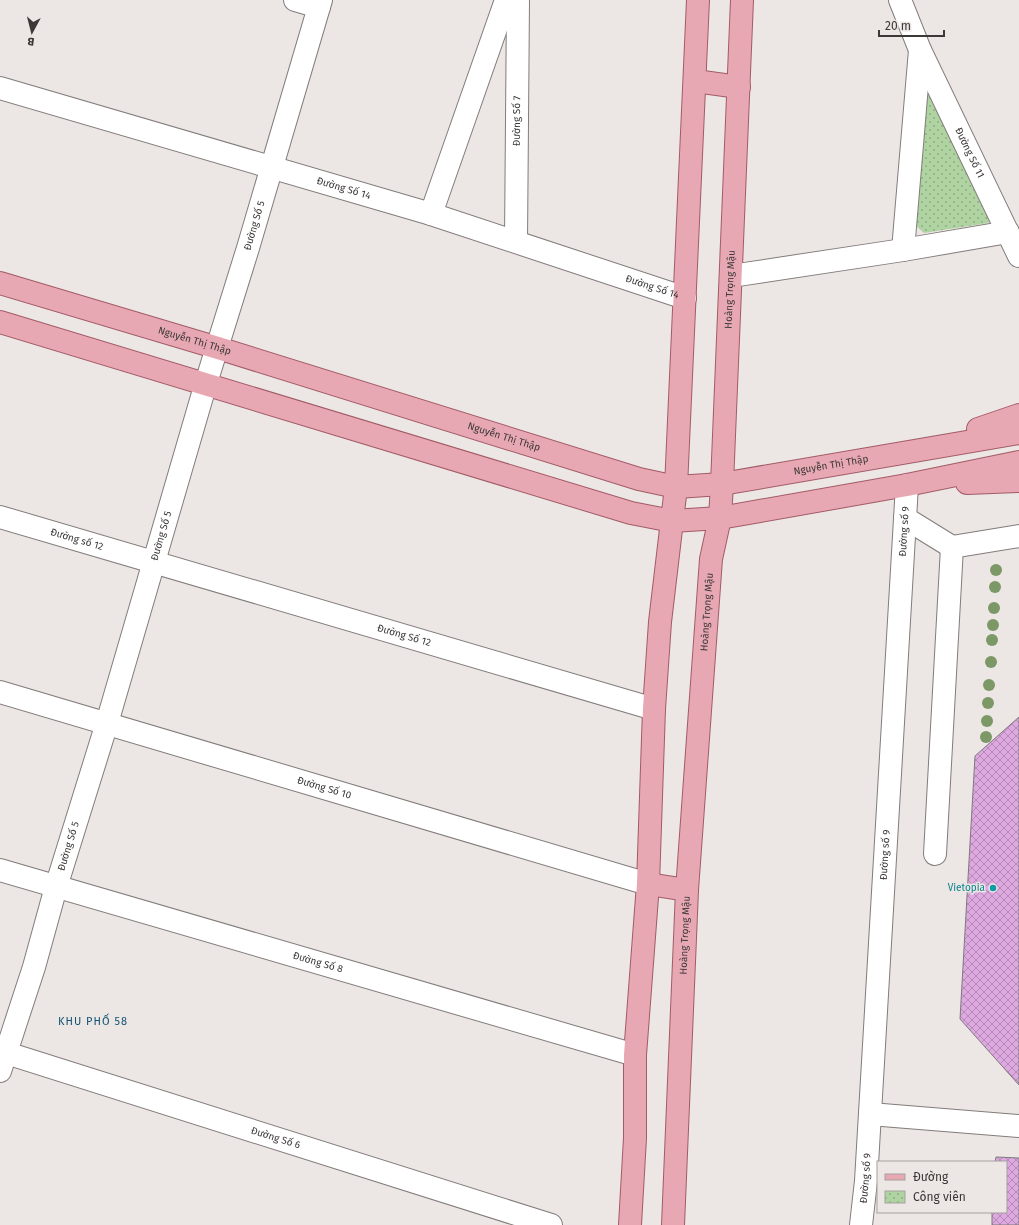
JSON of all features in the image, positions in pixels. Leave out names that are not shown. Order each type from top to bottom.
[{"type":"main road","points":[[630,1225],[635,1138],[635,1055],[648,884],[654,709],[660,622],[676,487],[698,0]]},
{"type":"main road","name":"Hoàng Trọng Mậu","points":[[673,1225],[687,890],[711,559],[720,518],[722,484],[742,0]]},
{"type":"main road","points":[[695,81],[739,87]]},
{"type":"main road","name":"Nguyễn Thị Thập","points":[[0,283],[218,348],[639,479],[676,487],[722,484],[1019,433]]},
{"type":"main road","points":[[0,322],[206,383],[631,513],[672,521],[720,518],[907,485],[1019,462]]},
{"type":"main road","points":[[904,453],[1019,415]]},
{"type":"main road","points":[[907,485],[1019,481]]},
{"type":"main road","points":[[648,884],[687,890]]},
{"type":"street","points":[[295,0],[320,4]]},
{"type":"street","points":[[431,214],[506,0]]},
{"type":"street","name":"Đường Số 7","points":[[516,241],[518,0]]},
{"type":"street","name":"Đường Số 11","points":[[900,0],[920,50],[1019,256]]},
{"type":"street","name":"Đường Số 5","points":[[2,1058],[34,967],[56,887],[206,383],[273,168],[320,4]]},
{"type":"street","name":"Đường Số 11","points":[[903,250],[920,50]]},
{"type":"street","name":"Đường Số 14","points":[[0,88],[431,214],[685,298]]},
{"type":"street","points":[[731,276],[903,250],[1008,232]]},
{"type":"street","name":"Đường số 9","points":[[861,1225],[866,1181],[907,485]]},
{"type":"street","name":"Đường số 12","points":[[0,517],[153,562]]},
{"type":"street","points":[[906,518],[952,547],[1019,536]]},
{"type":"street","points":[[935,854],[952,547]]},
{"type":"street","name":"Đường Số 12","points":[[153,562],[654,709]]},
{"type":"street","name":"Đường Số 10","points":[[0,692],[648,884]]},
{"type":"street","name":"Đường Số 8","points":[[0,870],[635,1055]]},
{"type":"street","name":"Đường Số 6","points":[[2,1058],[551,1225]]},
{"type":"street","points":[[870,1114],[1019,1126]]},
{"type":"green space","points":[[930,90],[993,216],[988,223],[924,233],[914,224],[925,92]]},
{"type":"building","name":"Vietopia","points":[[1019,717],[1019,1085],[960,1019],[975,756]]},
{"type":"building","points":[[996,1157],[1019,1158],[1019,1225],[992,1225],[992,1213],[1007,1213],[1007,1161],[995,1161]]},
{"type":"place","name":"Vietopia","points":[[993,888]]},
{"type":"district","name":"KHU PHỐ 58","points":[[93,1021]]}]
